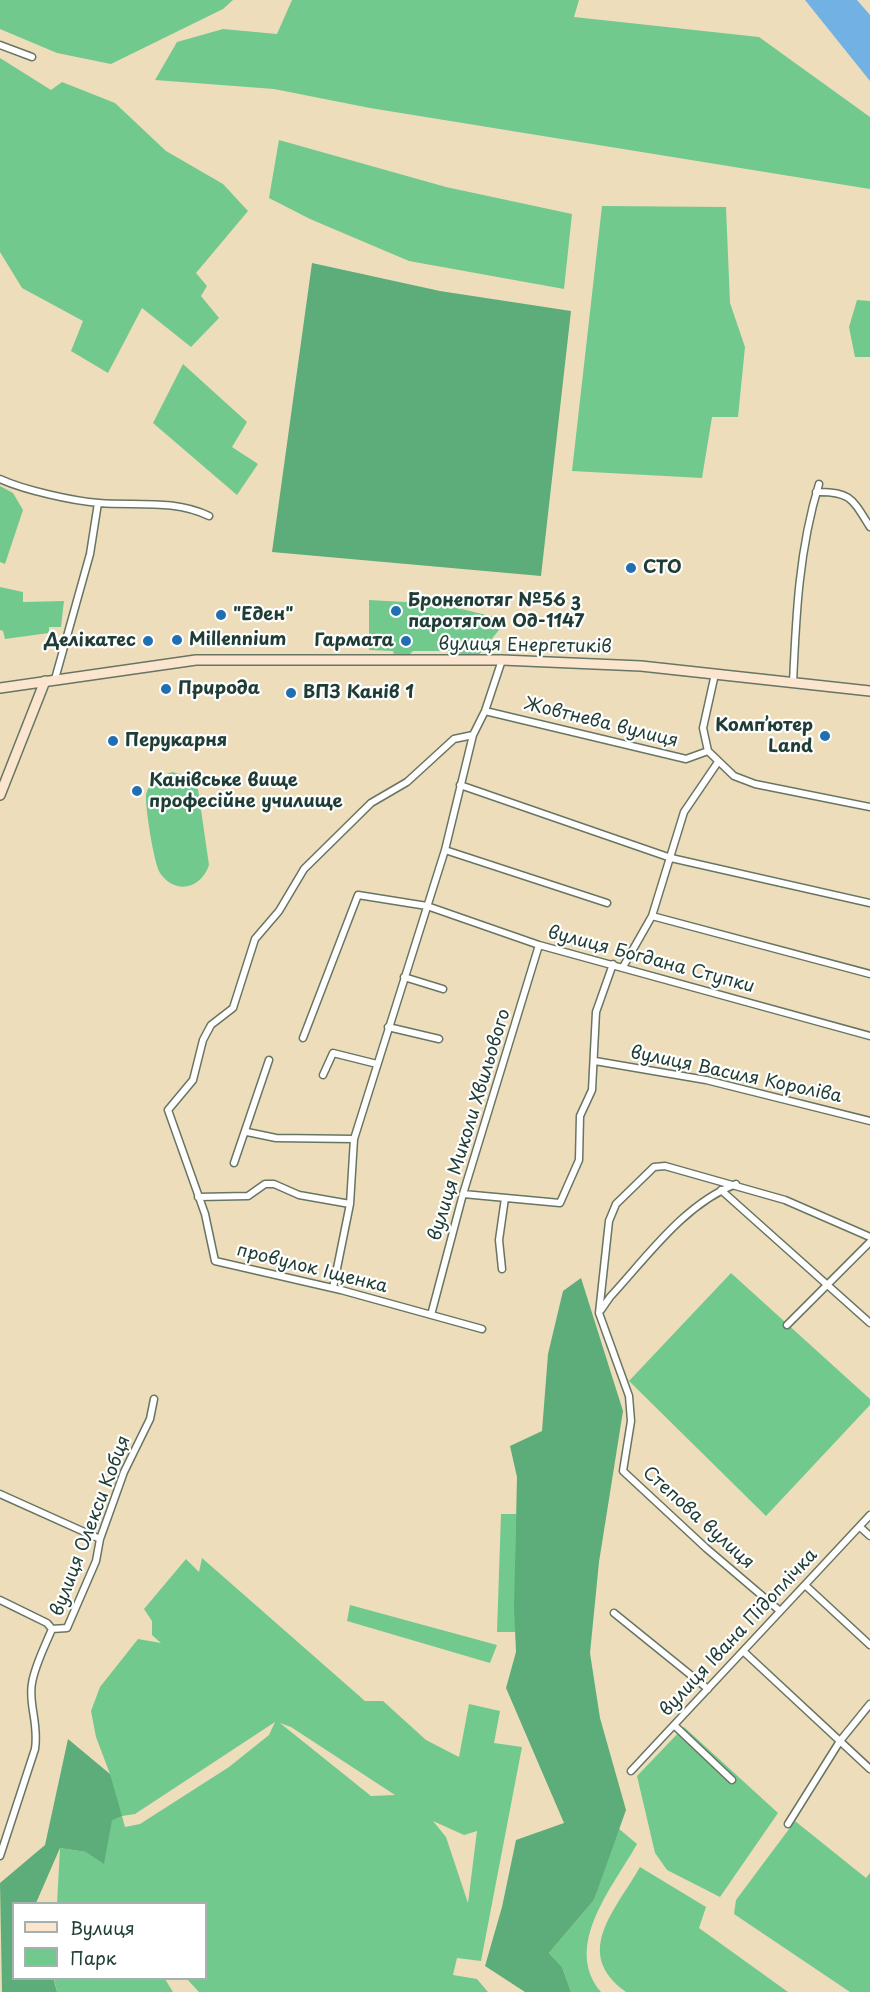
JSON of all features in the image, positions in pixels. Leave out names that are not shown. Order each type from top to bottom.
[{"type":"main road","name":"вулиця Енергетиків","points":[[0,688],[196,660],[502,660],[641,666],[870,691]]},
{"type":"main road","points":[[0,795],[50,680]]},
{"type":"street","points":[[0,45],[32,57]]},
{"type":"street","points":[[0,479],[14,485],[98,503],[164,503],[209,516]]},
{"type":"street","points":[[793,683],[798,582],[809,514],[819,484]]},
{"type":"street","points":[[816,492],[839,491],[852,498],[870,527]]},
{"type":"street","points":[[50,680],[90,554],[98,503]]},
{"type":"street","points":[[333,1288],[350,1204],[354,1138],[445,850],[473,735],[485,711],[502,660]]},
{"type":"street","points":[[715,674],[703,728],[708,751],[734,776],[755,784],[870,807]]},
{"type":"street","name":"Жовтнева вулиця","points":[[485,711],[686,759],[708,751]]},
{"type":"street","name":"провулок Іщенка","points":[[473,735],[454,739],[407,782],[371,803],[304,869],[279,911],[255,939],[233,1008],[211,1025],[203,1040],[193,1080],[168,1110],[182,1143],[205,1214],[215,1261],[333,1288],[482,1329]]},
{"type":"street","points":[[623,967],[652,916],[672,858],[684,812],[718,762]]},
{"type":"street","points":[[460,785],[672,858],[870,903]]},
{"type":"street","points":[[445,850],[607,903]]},
{"type":"street","name":"вулиця Богдана Ступки","points":[[303,1038],[358,895],[427,906],[539,945],[870,1036]]},
{"type":"street","points":[[652,916],[870,974]]},
{"type":"street","name":"вулиця Миколи Хвильового","points":[[431,1315],[463,1194],[539,945]]},
{"type":"street","points":[[463,1194],[560,1203],[579,1160],[580,1116],[592,1090],[596,1012],[613,964]]},
{"type":"street","points":[[404,977],[443,989]]},
{"type":"street","points":[[388,1028],[439,1039]]},
{"type":"street","points":[[323,1075],[333,1053],[377,1064]]},
{"type":"street","points":[[234,1163],[247,1132],[269,1060]]},
{"type":"street","name":"вулиця Василя Короліва","points":[[595,1061],[706,1080],[870,1121]]},
{"type":"street","points":[[247,1132],[276,1138],[354,1138]]},
{"type":"street","points":[[599,1313],[609,1221],[616,1204],[654,1167],[665,1166],[736,1184],[785,1200],[870,1237]]},
{"type":"street","points":[[198,1197],[248,1196],[265,1184],[274,1184],[298,1195],[350,1204]]},
{"type":"street","points":[[599,1313],[610,1297],[686,1216],[721,1190],[736,1184]]},
{"type":"street","points":[[721,1190],[870,1323]]},
{"type":"street","points":[[502,1269],[499,1240],[505,1198]]},
{"type":"street","points":[[787,1325],[829,1286],[870,1242]]},
{"type":"street","name":"Степова вулиця","points":[[599,1313],[629,1396],[631,1421],[622,1471],[706,1548],[780,1611]]},
{"type":"street","name":"вулиця Олекси Кобця","points":[[0,1856],[35,1749],[38,1732],[32,1706],[32,1683],[52,1629],[67,1628],[96,1562],[100,1539],[124,1472],[150,1419],[154,1400]]},
{"type":"street","points":[[0,1494],[100,1539]]},
{"type":"street","name":"вулиця Івана Підоплічка","points":[[631,1771],[870,1515]]},
{"type":"street","points":[[860,1527],[870,1536]]},
{"type":"street","points":[[805,1585],[870,1645]]},
{"type":"street","points":[[0,1600],[46,1623],[52,1629]]},
{"type":"street","points":[[614,1613],[708,1689]]},
{"type":"street","points":[[743,1651],[870,1769]]},
{"type":"street","points":[[788,1824],[840,1741],[870,1704]]},
{"type":"street","points":[[674,1725],[732,1780]]},
{"type":"green space","points":[[0,0],[233,0],[223,9],[111,64],[57,53],[0,29]]},
{"type":"green space","points":[[292,0],[579,0],[574,17],[759,37],[870,117],[870,189],[370,108],[274,89],[155,80],[177,42],[223,29],[277,34]]},
{"type":"green space","points":[[0,58],[51,90],[62,82],[115,103],[166,151],[223,184],[248,211],[196,273],[207,286],[201,296],[219,318],[191,347],[142,308],[108,373],[71,351],[83,321],[22,288],[0,252]]},
{"type":"green space","points":[[279,140],[446,187],[572,214],[564,289],[409,261],[310,219],[269,198]]},
{"type":"green space","points":[[602,206],[726,207],[730,303],[745,347],[738,417],[712,417],[702,478],[572,471]]},
{"type":"green space","points":[[312,263],[440,291],[571,311],[541,576],[272,552]]},
{"type":"green space","points":[[857,300],[870,301],[870,357],[855,357],[849,327]]},
{"type":"green space","points":[[183,364],[247,422],[232,447],[258,464],[237,495],[153,423]]},
{"type":"green space","points":[[0,486],[13,493],[23,510],[5,564],[0,562]]},
{"type":"green space","points":[[0,587],[23,592],[23,602],[64,601],[61,627],[49,627],[49,633],[5,639],[3,631],[0,630]]},
{"type":"green space","points":[[369,600],[441,604],[507,620],[478,656],[454,656],[450,651],[413,651],[408,656],[394,655],[393,651],[369,650]]},
{"type":"green space","points":[[172,772],[184,775],[198,789],[209,865],[200,879],[187,886],[173,884],[160,873],[148,823],[147,791],[155,779]]},
{"type":"green space","points":[[731,1273],[870,1399],[870,1405],[766,1516],[629,1381]]},
{"type":"green space","points":[[581,1278],[623,1411],[599,1562],[590,1653],[600,1718],[626,1810],[594,1900],[549,1953],[562,1967],[571,1992],[525,1992],[485,1966],[502,1907],[516,1840],[564,1823],[506,1688],[516,1652],[514,1607],[517,1477],[510,1446],[542,1431],[548,1354],[563,1291]]},
{"type":"green space","points":[[501,1514],[516,1514],[515,1632],[497,1632]]},
{"type":"green space","points":[[202,1558],[365,1701],[383,1701],[426,1740],[459,1757],[469,1704],[500,1711],[494,1743],[522,1747],[481,1961],[457,1958],[453,1975],[477,1979],[488,1992],[199,1992],[188,1980],[207,1980],[207,1902],[57,1902],[60,1848],[86,1852],[110,1774],[96,1737],[91,1711],[100,1687],[138,1639],[161,1643],[152,1635],[152,1621],[144,1609],[186,1559],[199,1572]],"holes":[[[275,1722],[269,1735],[229,1767],[140,1824],[125,1827],[122,1816],[135,1814]],[[280,1723],[291,1727],[395,1795],[371,1796]],[[433,1821],[464,1835],[477,1831],[468,1903],[446,1837]]]},
{"type":"green space","points":[[350,1605],[497,1645],[490,1663],[347,1621]]},
{"type":"green space","points":[[684,1727],[778,1813],[720,1897],[667,1870],[655,1853],[637,1776]]},
{"type":"green space","points":[[68,1739],[110,1774],[122,1816],[112,1820],[104,1864],[86,1852],[60,1848],[36,1902],[12,1902],[12,1980],[54,1980],[57,1992],[2,1992],[0,1883],[45,1845]]},
{"type":"green space","points":[[795,1821],[866,1878],[870,1873],[870,1992],[850,1992],[734,1914],[736,1900]]},
{"type":"green space","points":[[618,1828],[637,1844],[595,1917],[589,1936],[587,1956],[590,1974],[601,1992],[571,1992],[562,1967],[549,1953],[594,1900]]},
{"type":"green space","points":[[640,1867],[706,1907],[699,1928],[788,1992],[626,1992],[610,1977],[602,1962],[600,1947],[603,1931],[610,1916]]},
{"type":"green space","points":[[54,1980],[166,1980],[173,1992],[57,1992]]},
{"type":"water","points":[[805,0],[857,0],[870,15],[870,81]]},
{"type":"place","name":"СТО","points":[[631,568]]},
{"type":"place","name":"Бронепотяг №56 з паротягом Од-1147","points":[[396,611]]},
{"type":"place","name":"\"Еден\"","points":[[221,615]]},
{"type":"place","name":"Millennium","points":[[177,640]]},
{"type":"place","name":"Делікатес","points":[[148,641]]},
{"type":"place","name":"Гармата","points":[[406,641]]},
{"type":"place","name":"Природа","points":[[166,689]]},
{"type":"place","name":"ВПЗ Канів 1","points":[[291,693]]},
{"type":"place","name":"Комп’ютер Land","points":[[825,736]]},
{"type":"place","name":"Перукарня","points":[[113,741]]},
{"type":"place","name":"Канівське вище професійне училище","points":[[137,791]]}]
